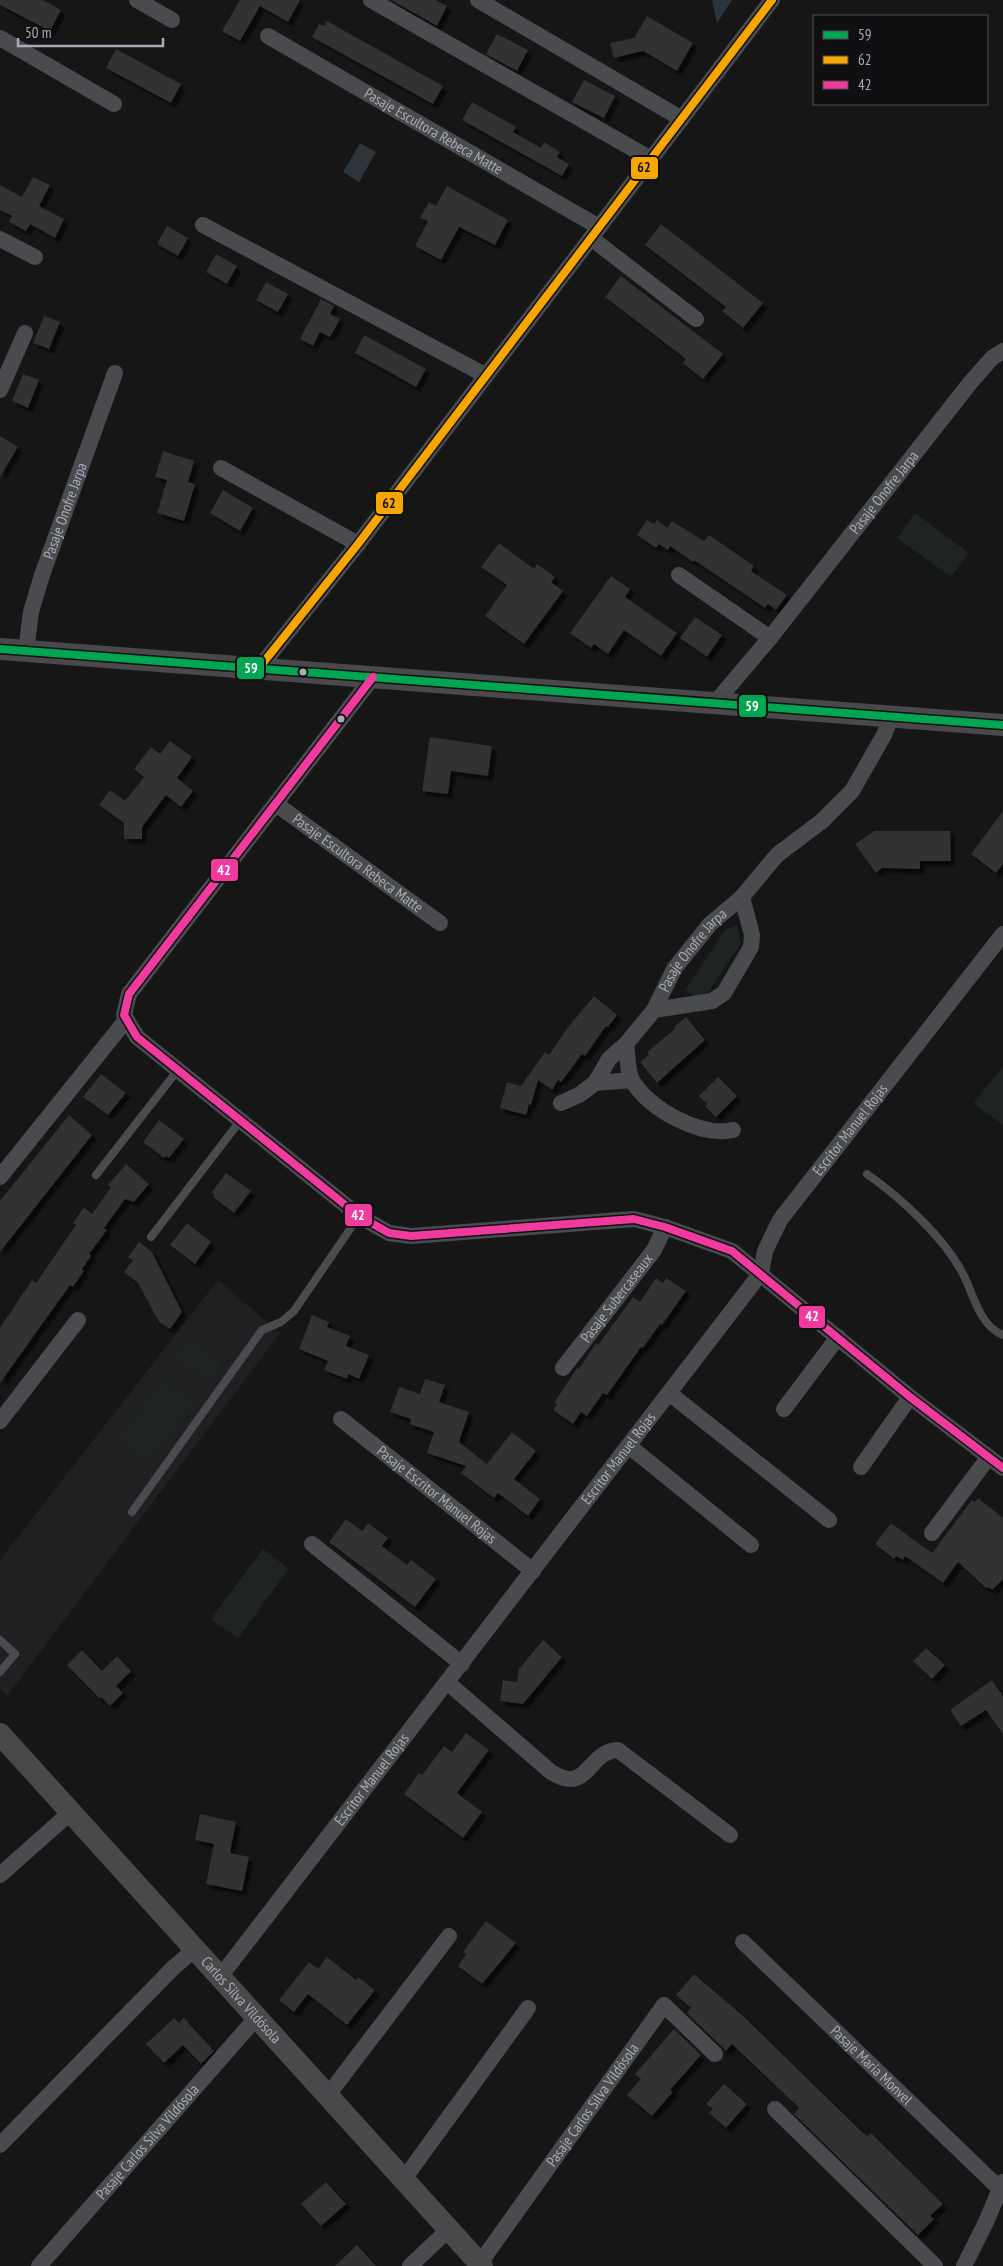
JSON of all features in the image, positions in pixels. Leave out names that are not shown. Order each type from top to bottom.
[{"type":"street","points":[[137,0],[172,20]]},
{"type":"street","points":[[371,0],[651,159]]},
{"type":"street","points":[[478,0],[682,119]]},
{"type":"street","points":[[259,668],[358,544],[772,0]]},
{"type":"street","name":"Pasaje Escultora Rebeca Matte","points":[[268,36],[595,233],[696,318]]},
{"type":"street","points":[[0,38],[114,104]]},
{"type":"street","points":[[203,225],[485,375]]},
{"type":"street","points":[[0,238],[34,256]]},
{"type":"street","points":[[0,390],[26,333]]},
{"type":"street","name":"Pasaje Onofre Jarpa","points":[[716,703],[770,638],[970,382],[992,358],[1003,351]]},
{"type":"street","name":"Pasaje Onofre Jarpa","points":[[26,650],[31,612],[42,575],[115,373]]},
{"type":"street","points":[[221,468],[358,544]]},
{"type":"street","points":[[679,575],[770,638]]},
{"type":"street","points":[[0,648],[1003,725]]},
{"type":"street","points":[[0,1177],[125,1017],[129,994],[373,677]]},
{"type":"street","name":"Pasaje Onofre Jarpa","points":[[561,1103],[595,1083],[608,1059],[626,1044],[654,1010],[674,969],[710,924],[742,898],[777,855],[822,821],[852,791],[884,735],[891,717]]},
{"type":"street","name":"Pasaje Escultora Rebeca Matte","points":[[276,804],[440,924]]},
{"type":"street","name":"Pasaje Onofre Jarpa","points":[[654,1010],[712,1002],[724,993],[751,947],[752,935],[742,898]]},
{"type":"street","name":"Escritor Manuel Rojas","points":[[220,1977],[448,1683],[761,1273],[764,1251],[780,1220],[1003,934]]},
{"type":"street","points":[[125,1017],[137,1037],[177,1071],[359,1216],[389,1232],[411,1236],[622,1219],[665,1227],[732,1252],[761,1273],[910,1397],[1003,1468]]},
{"type":"street","points":[[626,1044],[632,1080],[649,1099],[690,1124],[706,1131],[721,1133],[733,1130]]},
{"type":"street","name":"Pasaje Onofre Jarpa","points":[[595,1083],[632,1080]]},
{"type":"street","name":"Pasaje Subercaseaux","points":[[563,1368],[654,1250],[665,1227]]},
{"type":"street","points":[[0,1422],[78,1320]]},
{"type":"street","points":[[784,1409],[838,1337]]},
{"type":"street","points":[[669,1394],[829,1520]]},
{"type":"street","points":[[861,1467],[910,1397]]},
{"type":"street","name":"Pasaje Escritor Manuel Rojas","points":[[341,1419],[533,1571]]},
{"type":"street","points":[[628,1446],[751,1545]]},
{"type":"street","points":[[932,1533],[988,1458]]},
{"type":"street","points":[[312,1544],[462,1664]]},
{"type":"street","points":[[448,1683],[551,1772],[562,1779],[571,1780],[585,1775],[602,1754],[609,1750],[618,1750],[730,1835]]},
{"type":"street","name":"Carlos Silva Vildósola","points":[[0,1734],[481,2264]]},
{"type":"street","points":[[0,1875],[71,1812]]},
{"type":"street","points":[[328,2095],[449,1936]]},
{"type":"street","name":"Pasaje María Monvel","points":[[743,1942],[1001,2185]]},
{"type":"street","points":[[0,2145],[173,1968],[195,1949]]},
{"type":"street","name":"Pasaje Carlos Silva Vildósola","points":[[481,2264],[664,2005],[715,2054]]},
{"type":"street","points":[[404,2179],[528,2008]]},
{"type":"street","name":"Pasaje Carlos Silva Vildósola","points":[[39,2266],[257,2017]]},
{"type":"street","points":[[775,2109],[935,2266]]},
{"type":"street","points":[[964,2266],[986,2222],[1001,2185]]},
{"type":"street","points":[[410,2266],[449,2229]]},
{"type":"lane","points":[[96,1175],[177,1071]]},
{"type":"lane","points":[[151,1237],[240,1121]]},
{"type":"lane","points":[[867,1174],[886,1188],[950,1251],[964,1275],[982,1316],[995,1332],[1003,1335]]},
{"type":"lane","points":[[132,1512],[262,1330],[281,1322],[294,1310],[359,1216]]},
{"type":"lane","points":[[0,1640],[15,1654],[0,1672]]},
{"type":"shaded area","points":[[712,0],[732,0],[717,23]]},
{"type":"shaded area","points":[[360,143],[376,152],[359,182],[343,172]]},
{"type":"shaded area","points":[[915,513],[969,553],[951,577],[897,538]]},
{"type":"shaded area","points":[[737,926],[741,943],[702,1001],[685,990],[726,929]]},
{"type":"shaded area","points":[[1003,1066],[1003,1125],[974,1103]]},
{"type":"shaded area","points":[[218,1280],[280,1333],[7,1696],[0,1688],[0,1560]]},
{"type":"shaded area","points":[[190,1338],[222,1363],[207,1382],[175,1357]]},
{"type":"shaded area","points":[[163,1380],[194,1404],[149,1464],[118,1440]]},
{"type":"shaded area","points":[[263,1549],[289,1569],[238,1638],[211,1619]]},
{"type":"building","points":[[0,0],[43,0],[61,10],[50,31],[0,5]]},
{"type":"building","points":[[240,0],[300,0],[288,22],[260,6],[240,41],[222,31]]},
{"type":"building","points":[[391,0],[436,0],[447,6],[437,26]]},
{"type":"building","points":[[647,16],[693,43],[677,71],[643,51],[614,58],[610,43],[634,38]]},
{"type":"building","points":[[327,21],[443,86],[433,104],[312,37],[319,24],[324,26]]},
{"type":"building","points":[[497,34],[528,50],[517,71],[486,54]]},
{"type":"building","points":[[116,49],[181,84],[171,103],[106,68]]},
{"type":"building","points":[[584,80],[615,96],[604,118],[572,102]]},
{"type":"building","points":[[472,102],[516,127],[513,132],[541,148],[544,142],[560,152],[557,157],[569,164],[562,176],[462,120]]},
{"type":"building","points":[[33,177],[50,185],[39,206],[64,219],[55,238],[30,224],[26,231],[9,222],[12,216],[0,210],[0,185],[22,197]]},
{"type":"building","points":[[447,186],[508,220],[495,245],[459,227],[441,260],[415,246],[428,221],[420,218],[429,202],[436,206]]},
{"type":"building","points":[[661,224],[763,303],[743,328],[722,311],[726,307],[645,245]]},
{"type":"building","points":[[167,226],[188,238],[178,256],[157,244]]},
{"type":"building","points":[[216,254],[237,266],[227,284],[206,272]]},
{"type":"building","points":[[621,276],[723,354],[703,379],[683,363],[686,359],[605,297]]},
{"type":"building","points":[[266,282],[288,294],[278,312],[256,300]]},
{"type":"building","points":[[321,299],[334,306],[330,314],[340,319],[330,337],[320,332],[313,346],[300,339]]},
{"type":"building","points":[[44,316],[60,322],[49,349],[33,343]]},
{"type":"building","points":[[364,335],[426,369],[416,387],[355,353]]},
{"type":"building","points":[[23,374],[39,380],[28,408],[12,401]]},
{"type":"building","points":[[0,436],[18,447],[0,477]]},
{"type":"building","points":[[163,451],[194,461],[188,482],[195,484],[184,521],[157,513],[167,480],[155,477]]},
{"type":"building","points":[[223,490],[253,508],[240,531],[210,513]]},
{"type":"building","points":[[647,520],[654,524],[657,520],[667,528],[672,521],[704,541],[709,535],[754,566],[751,571],[787,595],[776,610],[768,604],[765,608],[670,546],[668,550],[659,544],[656,548],[637,535]]},
{"type":"building","points":[[499,543],[534,569],[537,564],[555,577],[551,582],[563,591],[524,644],[485,616],[507,585],[481,567]]},
{"type":"building","points":[[611,576],[630,589],[625,597],[677,633],[661,656],[624,630],[608,654],[594,644],[591,648],[570,633]]},
{"type":"building","points":[[695,617],[722,635],[707,657],[680,638]]},
{"type":"building","points":[[430,737],[492,746],[488,776],[451,771],[448,794],[422,791]]},
{"type":"building","points":[[170,741],[192,757],[177,778],[193,791],[181,807],[166,795],[142,827],[142,839],[124,839],[124,823],[99,805],[110,790],[125,801],[144,777],[134,769],[151,747],[160,754]]},
{"type":"building","points":[[1003,811],[1003,864],[996,873],[971,854]]},
{"type":"building","points":[[874,831],[950,831],[951,861],[920,861],[920,869],[882,868],[876,873],[855,844]]},
{"type":"building","points":[[594,996],[617,1015],[608,1027],[606,1026],[585,1056],[582,1054],[561,1082],[558,1080],[552,1090],[538,1080],[526,1115],[500,1108],[507,1082],[521,1086],[545,1052],[549,1055],[569,1026]]},
{"type":"building","points":[[686,1017],[705,1040],[657,1083],[640,1062],[649,1055],[647,1052],[675,1029],[674,1027]]},
{"type":"building","points":[[101,1074],[126,1093],[108,1115],[83,1097]]},
{"type":"building","points":[[718,1077],[737,1096],[716,1117],[705,1106],[707,1104],[699,1096]]},
{"type":"building","points":[[69,1115],[92,1135],[0,1252],[0,1201]]},
{"type":"building","points":[[159,1120],[184,1139],[169,1158],[166,1156],[164,1158],[143,1142]]},
{"type":"building","points":[[126,1164],[149,1184],[134,1202],[125,1199],[104,1228],[107,1230],[89,1254],[91,1256],[82,1269],[84,1271],[73,1287],[70,1285],[0,1383],[0,1328],[32,1280],[36,1283],[76,1225],[73,1223],[84,1207],[92,1214],[111,1187],[108,1185]]},
{"type":"building","points":[[226,1173],[251,1191],[234,1213],[213,1197],[215,1195],[212,1192]]},
{"type":"building","points":[[187,1223],[211,1242],[195,1264],[170,1245]]},
{"type":"building","points":[[139,1242],[152,1252],[182,1312],[170,1329],[159,1322],[138,1283],[124,1272],[133,1260],[128,1257]]},
{"type":"building","points":[[656,1278],[663,1283],[666,1278],[686,1291],[662,1325],[660,1324],[643,1348],[641,1347],[607,1395],[603,1393],[587,1416],[581,1412],[573,1424],[553,1410],[557,1404],[554,1403],[577,1368],[579,1369],[596,1343],[598,1345],[633,1297],[640,1302]]},
{"type":"building","points":[[312,1315],[329,1322],[327,1327],[350,1336],[346,1346],[369,1355],[359,1379],[348,1374],[347,1379],[324,1370],[328,1361],[299,1349]]},
{"type":"building","points":[[425,1379],[445,1385],[439,1402],[469,1412],[459,1442],[487,1464],[512,1432],[536,1451],[514,1479],[540,1499],[528,1516],[498,1493],[494,1498],[461,1473],[466,1466],[427,1453],[434,1432],[410,1424],[411,1419],[390,1412],[399,1387],[420,1394]]},
{"type":"building","points":[[978,1498],[1003,1518],[1003,1579],[992,1590],[988,1587],[986,1588],[958,1562],[943,1583],[905,1556],[903,1560],[896,1556],[894,1559],[875,1544],[891,1523],[932,1553],[972,1500],[975,1502]]},
{"type":"building","points":[[346,1519],[362,1531],[368,1523],[388,1538],[382,1546],[407,1565],[411,1560],[436,1579],[415,1607],[329,1542]]},
{"type":"building","points":[[543,1640],[562,1657],[523,1704],[500,1701],[503,1680],[517,1682],[519,1669]]},
{"type":"building","points":[[926,1648],[945,1665],[932,1679],[913,1661]]},
{"type":"building","points":[[82,1650],[102,1671],[117,1656],[131,1671],[116,1686],[123,1693],[110,1706],[101,1697],[100,1699],[67,1665]]},
{"type":"building","points":[[992,1680],[1003,1696],[1003,1734],[986,1710],[961,1726],[950,1710]]},
{"type":"building","points":[[466,1733],[489,1750],[457,1793],[482,1812],[463,1838],[404,1794],[419,1773],[422,1775],[444,1746],[452,1752]]},
{"type":"building","points":[[200,1814],[236,1822],[230,1853],[249,1857],[242,1891],[206,1884],[214,1844],[195,1840]]},
{"type":"building","points":[[486,1921],[516,1943],[482,1984],[458,1966],[466,1954],[463,1952]]},
{"type":"building","points":[[327,1957],[356,1980],[358,1977],[375,1990],[347,2025],[308,1994],[294,2012],[279,2000],[309,1962],[318,1969]]},
{"type":"building","points":[[694,1974],[742,2015],[861,2131],[867,2136],[871,2133],[943,2204],[930,2216],[934,2219],[918,2235],[794,2114],[799,2108],[773,2083],[732,2044],[726,2051],[687,2013],[691,2008],[676,1995]]},
{"type":"building","points":[[174,2018],[179,2023],[184,2018],[214,2051],[201,2064],[183,2045],[164,2063],[146,2044]]},
{"type":"building","points":[[674,2029],[701,2055],[670,2090],[673,2092],[652,2116],[627,2095],[641,2079],[635,2074]]},
{"type":"building","points":[[724,2084],[747,2104],[726,2128],[709,2113],[713,2109],[706,2104]]},
{"type":"building","points":[[326,2182],[346,2204],[321,2226],[301,2204]]},
{"type":"building","points":[[357,2245],[376,2266],[335,2266]]},
{"type":"transit line","name":"62","points":[[259,668],[358,544],[772,0]]},
{"type":"transit line","name":"59","points":[[0,649],[1003,725]]},
{"type":"transit line","name":"42","points":[[373,677],[129,994],[124,1015],[137,1037],[359,1216],[389,1233],[411,1236],[634,1219],[665,1227],[732,1251],[910,1397],[1003,1468]]}]
